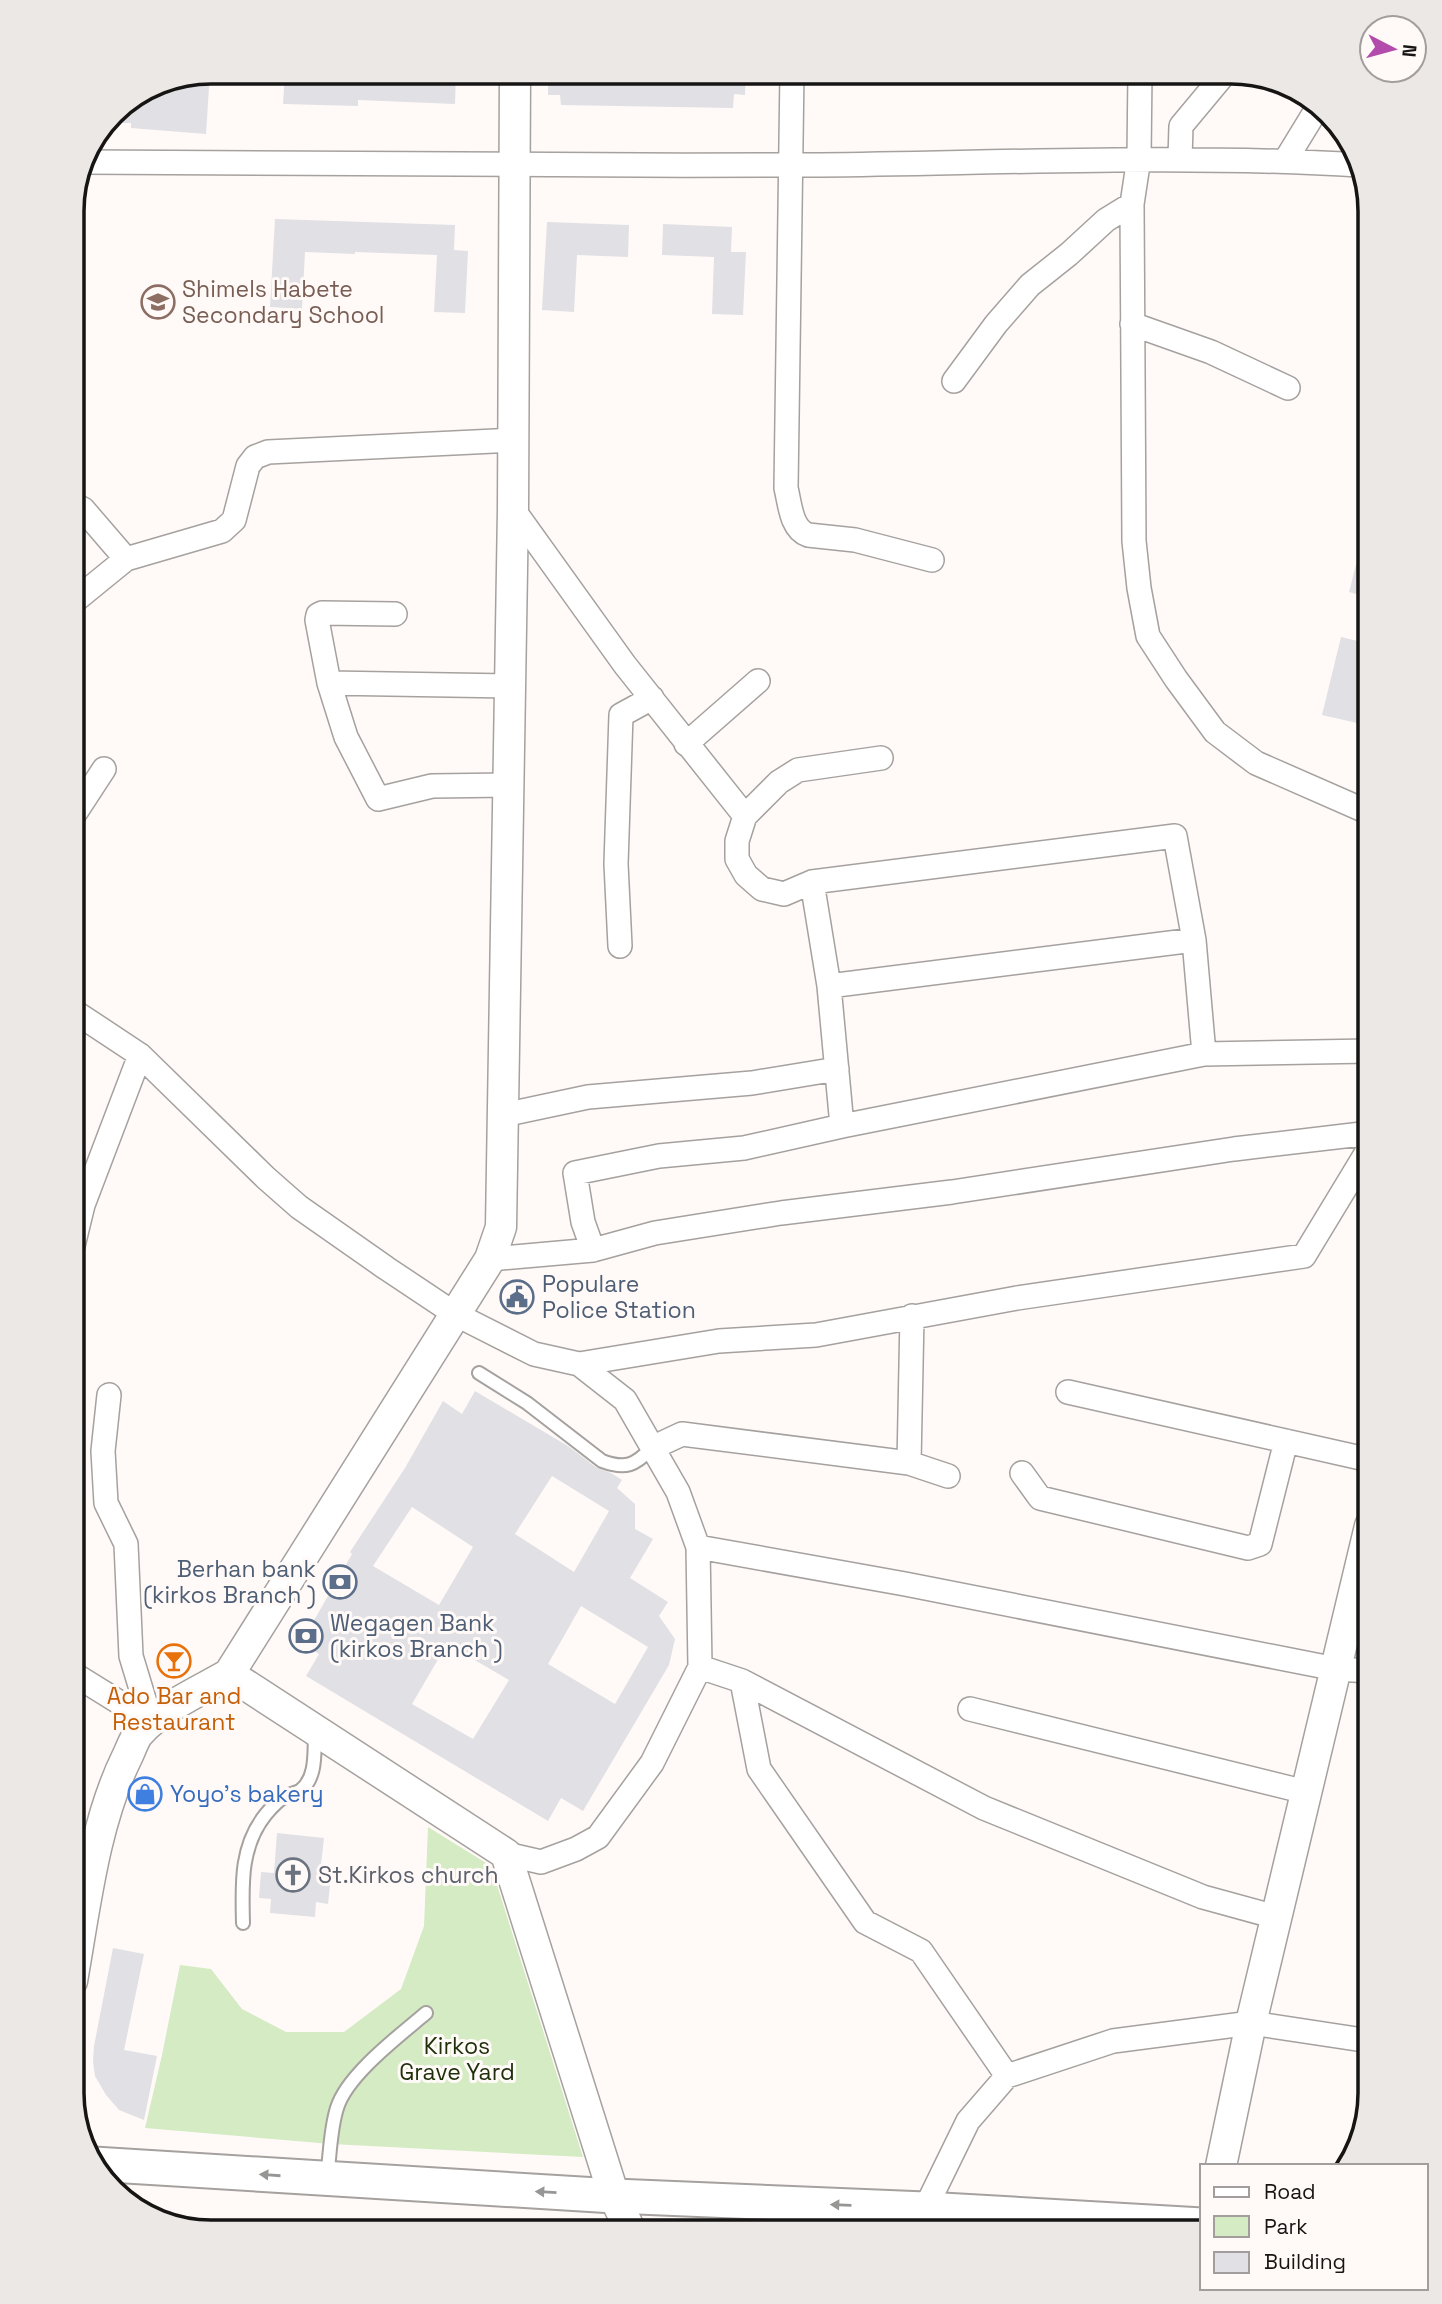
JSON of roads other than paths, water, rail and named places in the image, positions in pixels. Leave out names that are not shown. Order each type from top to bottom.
[{"type":"main road","points":[[106,2165],[614,2196],[1115,2220]]},
{"type":"street","points":[[84,1888],[108,1801],[138,1735],[151,1722],[229,1674],[490,1259],[501,1227],[513,509],[515,84]]},
{"type":"street","points":[[792,84],[786,488],[796,527],[808,535],[855,540],[932,560]]},
{"type":"street","points":[[1140,84],[1139,158],[1132,204],[1134,541],[1148,636],[1176,680],[1215,732],[1256,763],[1358,808]]},
{"type":"street","points":[[1180,159],[1181,126],[1216,84]]},
{"type":"street","points":[[1285,161],[1313,115]]},
{"type":"street","points":[[94,162],[514,166],[1139,158],[1349,165]]},
{"type":"street","points":[[954,381],[996,324],[1030,285],[1106,220],[1132,204]]},
{"type":"street","points":[[1132,324],[1211,352],[1288,388]]},
{"type":"street","points":[[84,593],[126,559],[222,531],[230,526],[234,520],[248,466],[261,454],[513,440]]},
{"type":"street","points":[[513,509],[625,665],[745,816]]},
{"type":"street","points":[[84,510],[126,559]]},
{"type":"street","points":[[395,614],[320,613],[317,620],[329,683],[346,737],[378,799],[432,786],[509,785]]},
{"type":"street","points":[[686,744],[758,681]]},
{"type":"street","points":[[329,683],[510,686]]},
{"type":"street","points":[[620,946],[616,864],[621,715],[652,698]]},
{"type":"street","points":[[881,758],[799,770],[779,782],[745,816],[737,841],[737,859],[746,875],[762,889],[784,894],[811,881],[1175,836],[1194,940],[1205,1054]]},
{"type":"street","points":[[84,800],[104,769]]},
{"type":"street","points":[[811,881],[829,986],[842,1126]]},
{"type":"street","points":[[829,986],[1194,940]]},
{"type":"street","points":[[84,1018],[140,1055],[215,1130],[299,1207],[455,1314],[534,1354],[579,1364],[719,1341],[816,1335],[1017,1298],[1304,1256],[1358,1167]]},
{"type":"street","points":[[593,1250],[583,1222],[575,1173],[659,1156],[744,1148],[1205,1054],[1358,1051]]},
{"type":"street","points":[[84,1180],[140,1055]]},
{"type":"street","points":[[503,1115],[588,1097],[752,1083],[837,1069]]},
{"type":"street","points":[[490,1259],[593,1250],[655,1233],[781,1213],[966,1190],[1234,1149],[1358,1134]]},
{"type":"street","points":[[909,1463],[912,1316]]},
{"type":"street","points":[[229,1674],[506,1854],[541,1862],[576,1849],[598,1837],[652,1763],[700,1667],[698,1547],[678,1492],[625,1400],[579,1364]]},
{"type":"street","points":[[1068,1392],[1358,1457]]},
{"type":"street","points":[[109,1395],[103,1451],[106,1503],[126,1544],[131,1656],[151,1722]]},
{"type":"street","points":[[652,1448],[682,1434],[909,1463],[948,1476]]},
{"type":"street","points":[[1022,1473],[1040,1498],[1248,1548],[1260,1544],[1286,1441]]},
{"type":"street","points":[[698,1547],[905,1584],[1336,1669],[1358,1670]]},
{"type":"street","points":[[1221,2164],[1251,2024],[1358,1576]]},
{"type":"street","points":[[700,1667],[742,1681],[984,1808],[1203,1896],[1276,1917]]},
{"type":"street","points":[[84,1680],[151,1722]]},
{"type":"street","points":[[742,1681],[759,1769],[865,1922],[921,1951],[1007,2077]]},
{"type":"street","points":[[970,1709],[1306,1792]]},
{"type":"street","points":[[506,1854],[614,2196],[625,2220]]},
{"type":"street","points":[[925,2209],[968,2121],[1007,2077],[1113,2041],[1251,2024],[1358,2039]]},
{"type":"lane","points":[[479,1373],[527,1403],[602,1461],[616,1466],[638,1462],[652,1448]]},
{"type":"lane","points":[[243,1923],[242,1872],[253,1835],[272,1807],[307,1783],[313,1769],[316,1730]]},
{"type":"lane","points":[[327,2179],[336,2110],[343,2092],[380,2052],[426,2013]]},
{"type":"place","name":"Shimels Habete Secondary School","points":[[158,302]]},
{"type":"place","name":"Populare Police Station","points":[[517,1297]]},
{"type":"place","name":"Berhan bank (kirkos Branch )","points":[[340,1582]]},
{"type":"place","name":"Wegagen Bank (kirkos Branch )","points":[[306,1636]]},
{"type":"place","name":"Ado Bar and Restaurant","points":[[174,1661]]},
{"type":"place","name":"Yoyo's bakery","points":[[145,1794]]},
{"type":"place","name":"St.Kirkos church","points":[[293,1875]]},
{"type":"park label","name":"Kirkos Grave Yard","points":[[457,2059]]}]
